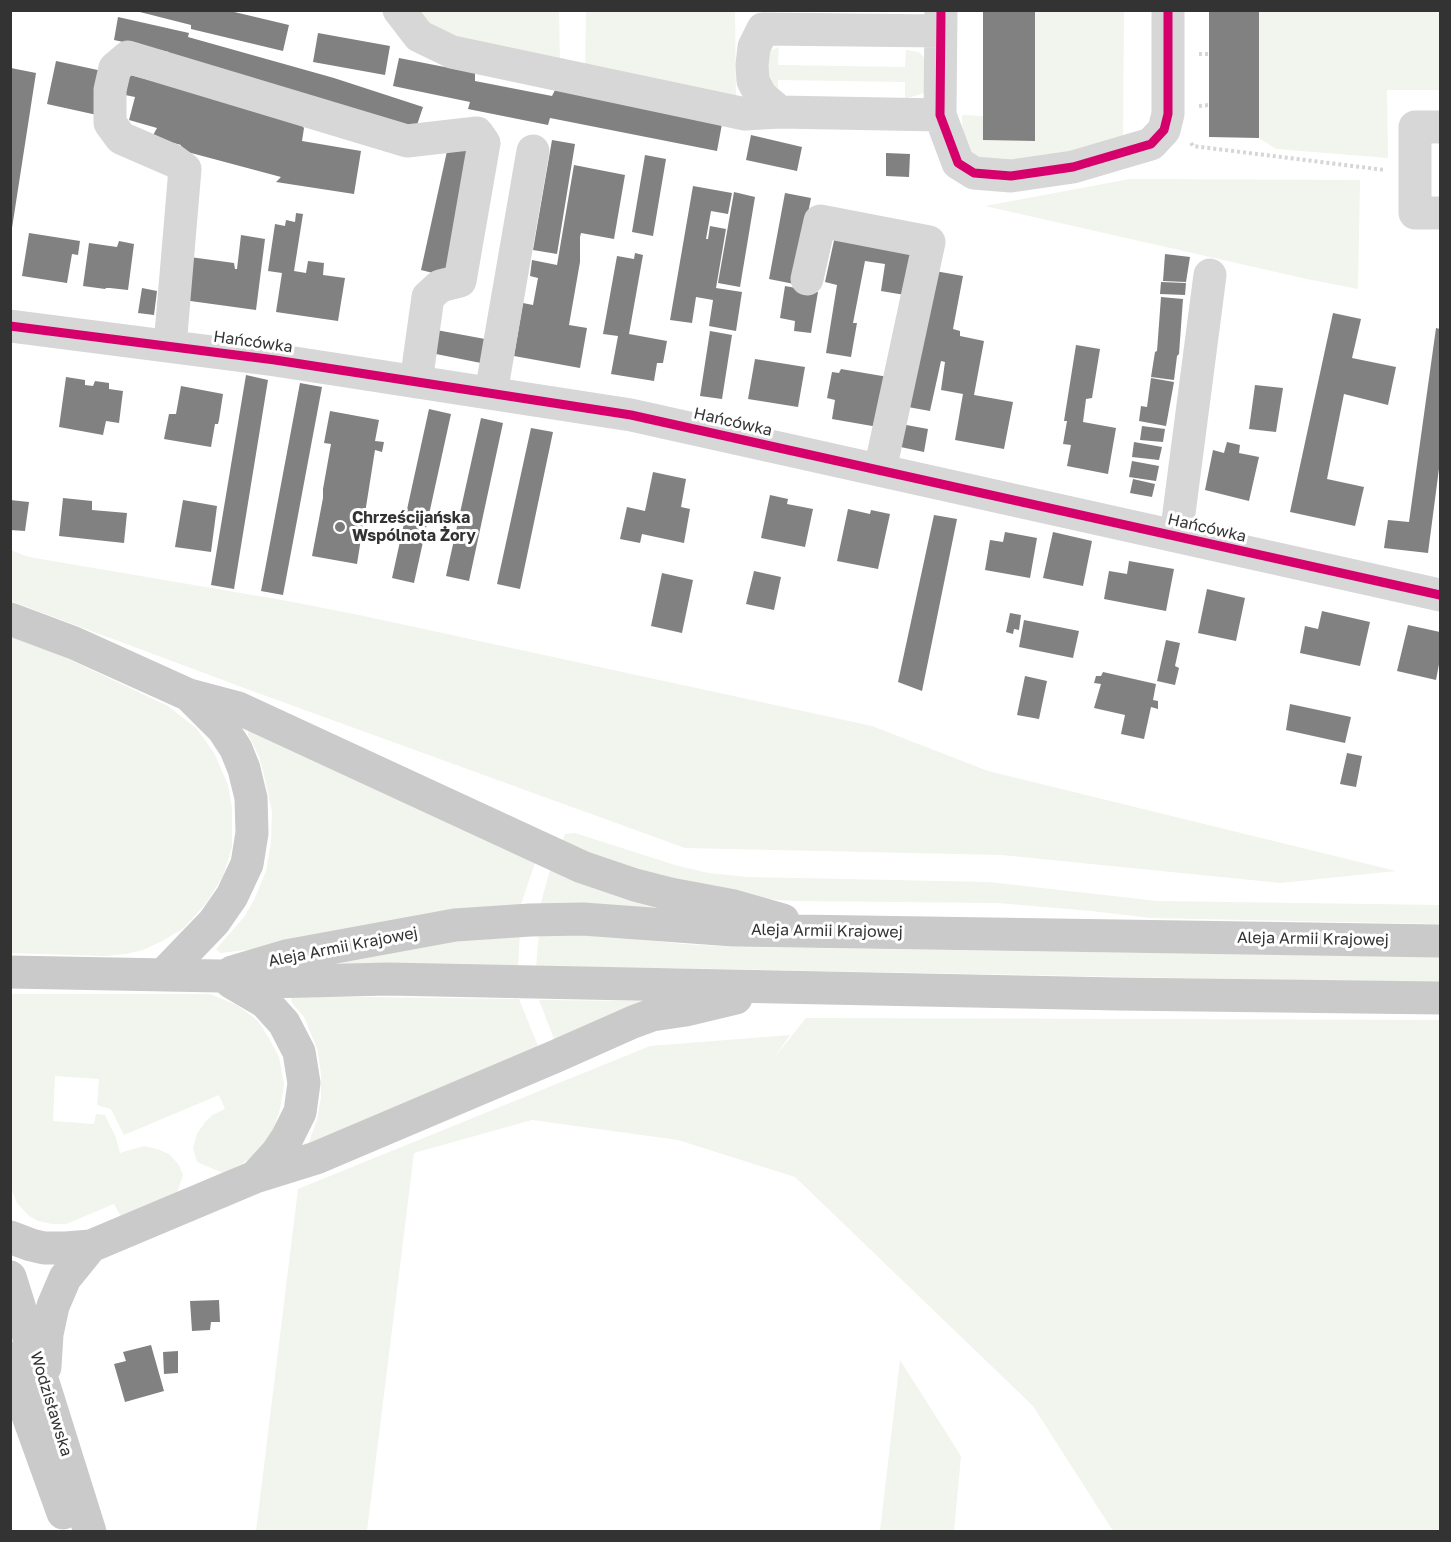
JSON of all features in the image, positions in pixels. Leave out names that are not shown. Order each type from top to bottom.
[{"type":"main road","points":[[10,619],[74,643],[189,695],[238,708],[582,867],[635,885],[734,906],[822,931]]},
{"type":"main road","points":[[163,975],[214,921],[232,896],[247,864],[252,832],[251,798],[236,749],[223,729],[189,695]]},
{"type":"main road","name":"Aleja Armii Krajowej","points":[[219,976],[286,956],[455,925],[495,921],[583,919],[733,930],[1440,941]]},
{"type":"main road","name":"Aleja Armii Krajowej","points":[[10,972],[219,976],[268,982],[388,980],[1440,998]]},
{"type":"main road","points":[[219,976],[265,1002],[284,1023],[299,1052],[304,1083],[300,1112],[282,1146],[255,1177]]},
{"type":"main road","points":[[10,1237],[44,1248],[91,1246],[255,1177],[326,1154],[633,1022],[652,1015],[686,1010],[781,987]]},
{"type":"main road","points":[[44,1380],[53,1306],[66,1278],[91,1246]]},
{"type":"main road","name":"Wodzisławska","points":[[10,1277],[90,1532]]},
{"type":"main road","name":"Wodzisławska","points":[[10,1358],[37,1442],[70,1532]]},
{"type":"street","points":[[399,10],[419,36],[452,52],[744,114],[780,112],[940,115]]},
{"type":"street","points":[[780,112],[761,96],[753,81],[754,47],[764,29],[941,21],[940,115],[958,163],[974,173],[1011,176],[1073,167],[1151,144],[1164,130],[1168,114],[1168,10]]},
{"type":"street","points":[[170,346],[185,169],[174,160],[121,138],[110,123],[110,90],[115,68],[128,57],[407,141],[477,133],[484,143],[460,281],[440,286],[428,297],[416,382]]},
{"type":"street","points":[[1440,127],[1415,127],[1415,213],[1440,213]]},
{"type":"street","points":[[491,393],[533,151]]},
{"type":"street","points":[[807,279],[820,221],[929,242],[880,470]]},
{"type":"street","points":[[1176,537],[1210,274]]},
{"type":"street","name":"Hańcówka","points":[[10,326],[282,361],[631,415],[1440,596]]},
{"type":"path","points":[[1189,139],[1193,146],[1389,170]]},
{"type":"shaded area","points":[[406,11],[559,11],[560,64],[473,46]]},
{"type":"shaded area","points":[[586,11],[735,11],[736,102],[585,69]]},
{"type":"shaded area","points":[[1035,11],[1124,11],[1123,143],[1002,170],[964,158],[962,115],[983,116],[983,140],[1035,141]]},
{"type":"shaded area","points":[[1259,11],[1440,11],[1440,90],[1387,90],[1388,158],[1276,149],[1259,138]]},
{"type":"shaded area","points":[[779,47],[778,65],[905,67],[906,50],[919,52],[931,65],[924,93],[905,99],[905,82],[778,80],[778,97],[763,88],[769,51]]},
{"type":"shaded area","points":[[1130,179],[1360,180],[1358,289],[985,206]]},
{"type":"shaded area","points":[[10,550],[29,557],[359,615],[872,726],[988,771],[1396,871],[1281,883],[1002,855],[685,848],[11,601]]},
{"type":"shaded area","points":[[10,636],[62,656],[168,706],[197,729],[214,753],[228,785],[232,808],[232,847],[223,876],[207,902],[184,928],[143,950],[105,956],[11,953]]},
{"type":"shaded area","points":[[249,726],[537,857],[519,910],[220,953],[216,949],[244,917],[254,900],[266,871],[271,843],[272,811],[259,756],[248,735]]},
{"type":"shaded area","points":[[575,833],[675,865],[708,873],[748,877],[989,882],[1157,901],[1440,905],[1440,924],[1151,918],[998,903],[795,901],[723,896],[560,848],[565,834]]},
{"type":"shaded area","points":[[552,863],[665,904],[664,911],[539,909]]},
{"type":"shaded area","points":[[520,932],[518,967],[275,976],[430,942]]},
{"type":"shaded area","points":[[539,932],[737,947],[1440,957],[1440,983],[536,967]]},
{"type":"shaded area","points":[[10,994],[210,994],[237,1005],[258,1021],[279,1057],[284,1085],[280,1109],[273,1130],[259,1151],[242,1164],[223,1173],[197,1162],[193,1148],[197,1134],[205,1122],[212,1115],[225,1109],[219,1095],[124,1135],[111,1109],[97,1105],[99,1079],[55,1076],[53,1121],[94,1124],[96,1114],[105,1115],[120,1153],[144,1146],[157,1149],[169,1154],[179,1165],[183,1175],[177,1193],[121,1217],[114,1204],[66,1224],[38,1221],[29,1216],[17,1203],[11,1188]]},
{"type":"shaded area","points":[[291,996],[519,999],[540,1051],[308,1145],[317,1120],[321,1098],[321,1075],[318,1051],[304,1017],[292,1003]]},
{"type":"shaded area","points":[[539,1000],[640,1001],[643,1003],[556,1044]]},
{"type":"shaded area","points":[[806,1018],[1440,1020],[1440,1531],[1113,1531],[1033,1406],[795,1177],[678,1140],[532,1120],[414,1153],[367,1531],[256,1531],[298,1189],[650,1046],[790,1035],[774,1058]]},
{"type":"shaded area","points":[[900,1360],[961,1456],[954,1531],[880,1531]]},
{"type":"building","points":[[132,10],[226,10],[289,25],[283,51],[191,29],[191,25]]},
{"type":"building","points":[[983,10],[1035,10],[1035,141],[983,140]]},
{"type":"building","points":[[1209,10],[1259,10],[1259,138],[1209,137]]},
{"type":"building","points":[[118,17],[189,33],[188,37],[334,78],[423,107],[416,128],[169,58],[169,52],[114,40]]},
{"type":"building","points":[[318,33],[390,46],[385,75],[313,62]]},
{"type":"building","points":[[399,58],[475,73],[475,81],[552,96],[555,90],[722,124],[717,151],[550,118],[548,125],[468,109],[470,102],[393,86]]},
{"type":"building","points":[[56,61],[107,72],[97,115],[47,104]]},
{"type":"building","points":[[11,68],[36,73],[12,228],[10,228]]},
{"type":"building","points":[[130,75],[296,119],[304,128],[302,141],[361,151],[354,194],[276,182],[281,177],[180,150],[181,145],[152,137],[157,128],[129,120],[135,97],[125,95]]},
{"type":"building","points":[[751,135],[802,147],[797,171],[746,160]]},
{"type":"building","points":[[552,140],[575,144],[557,254],[533,250]]},
{"type":"building","points":[[449,142],[473,147],[445,276],[421,270]]},
{"type":"building","points":[[886,153],[910,154],[909,177],[886,176]]},
{"type":"building","points":[[645,155],[666,159],[653,236],[632,232]]},
{"type":"building","points":[[574,165],[625,175],[614,239],[581,233],[580,237],[580,262],[569,325],[587,328],[580,368],[514,356],[523,303],[533,305],[538,278],[530,276],[532,260],[557,265]]},
{"type":"building","points":[[693,186],[732,193],[728,214],[711,211],[706,239],[708,239],[710,226],[726,229],[716,288],[742,292],[736,331],[709,326],[713,300],[696,297],[692,323],[670,320]]},
{"type":"building","points":[[734,192],[755,197],[740,287],[718,283]]},
{"type":"building","points":[[785,193],[811,198],[794,284],[769,279]]},
{"type":"building","points":[[296,213],[303,214],[294,271],[306,273],[308,261],[324,263],[323,275],[345,278],[338,321],[276,312],[282,273],[268,271],[275,224],[285,226],[286,220],[295,222]]},
{"type":"building","points":[[29,233],[80,241],[78,255],[72,254],[67,283],[22,276]]},
{"type":"building","points":[[241,235],[265,239],[256,310],[183,300],[190,257],[234,263],[237,269]]},
{"type":"building","points":[[835,236],[919,249],[911,296],[881,291],[885,264],[865,261],[853,323],[857,323],[851,357],[826,353],[837,285],[825,282]]},
{"type":"building","points":[[119,241],[134,244],[128,290],[83,286],[89,243],[117,247]]},
{"type":"building","points":[[635,253],[643,255],[629,334],[667,341],[663,363],[657,363],[654,381],[611,374],[618,336],[603,334],[617,256],[634,259]]},
{"type":"building","points":[[1165,254],[1190,257],[1186,282],[1163,281]]},
{"type":"building","points":[[935,271],[963,276],[953,329],[960,331],[960,336],[984,341],[974,395],[1013,402],[1004,449],[955,440],[963,394],[941,390],[945,362],[941,361],[930,411],[908,407]]},
{"type":"building","points":[[1161,282],[1186,283],[1185,295],[1160,294]]},
{"type":"building","points":[[785,286],[818,292],[811,333],[794,331],[795,321],[780,318]]},
{"type":"building","points":[[142,288],[157,291],[154,315],[138,313]]},
{"type":"building","points":[[1161,297],[1183,299],[1179,354],[1174,380],[1151,377],[1157,351]]},
{"type":"building","points":[[1333,313],[1361,319],[1352,358],[1396,367],[1388,405],[1344,394],[1327,479],[1364,487],[1355,526],[1290,512]]},
{"type":"building","points":[[1436,328],[1440,329],[1440,461],[1428,553],[1384,548],[1388,520],[1409,522]]},
{"type":"building","points":[[431,329],[485,339],[481,363],[426,352]]},
{"type":"building","points":[[710,331],[732,335],[722,399],[700,396]]},
{"type":"building","points":[[1076,345],[1100,349],[1092,398],[1086,399],[1083,422],[1116,428],[1108,474],[1067,466],[1071,445],[1063,444],[1067,421],[1064,421]]},
{"type":"building","points":[[755,359],[805,367],[798,407],[748,399]]},
{"type":"building","points":[[841,369],[888,377],[878,427],[832,419],[835,400],[827,398],[832,372],[839,373]]},
{"type":"building","points":[[246,375],[268,380],[234,589],[211,585]]},
{"type":"building","points":[[66,377],[85,380],[85,385],[93,386],[95,381],[109,383],[109,389],[123,391],[119,423],[106,421],[103,435],[59,427]]},
{"type":"building","points":[[1151,378],[1174,382],[1166,426],[1139,421],[1141,406],[1147,407]]},
{"type":"building","points":[[300,383],[322,387],[283,595],[261,591]]},
{"type":"building","points":[[1255,385],[1283,388],[1276,432],[1249,429]]},
{"type":"building","points":[[181,386],[223,394],[219,420],[218,424],[215,424],[211,447],[164,439],[169,414],[176,414]]},
{"type":"building","points":[[429,409],[451,414],[414,583],[392,578]]},
{"type":"building","name":"Chrześcijańska Wspólnota Żory","points":[[330,411],[379,420],[375,441],[384,442],[382,452],[375,450],[357,564],[312,556],[331,444],[324,443]]},
{"type":"building","points":[[481,418],[503,423],[469,581],[446,576]]},
{"type":"building","points":[[901,424],[928,429],[924,452],[896,446]]},
{"type":"building","points":[[1142,426],[1165,429],[1163,442],[1140,440]]},
{"type":"building","points":[[531,428],[553,432],[520,589],[497,584]]},
{"type":"building","points":[[1134,442],[1162,447],[1159,460],[1132,457]]},
{"type":"building","points":[[1227,442],[1240,445],[1239,453],[1259,457],[1249,501],[1205,490],[1213,450],[1224,453]]},
{"type":"building","points":[[1132,461],[1159,466],[1156,481],[1129,477]]},
{"type":"building","points":[[653,472],[686,479],[681,507],[690,509],[684,543],[642,534],[640,543],[620,539],[627,507],[645,511]]},
{"type":"building","points":[[1133,479],[1155,484],[1152,497],[1130,493]]},
{"type":"building","points":[[770,495],[788,499],[787,504],[813,509],[805,547],[761,538]]},
{"type":"building","points":[[63,498],[92,501],[92,510],[127,513],[124,543],[59,536]]},
{"type":"building","points":[[10,500],[29,502],[25,531],[10,530]]},
{"type":"building","points":[[183,500],[217,506],[211,552],[175,547]]},
{"type":"building","points":[[848,509],[870,514],[871,510],[890,514],[878,569],[837,561]]},
{"type":"building","points":[[934,515],[957,519],[922,691],[898,682]]},
{"type":"building","points":[[1005,532],[1037,538],[1030,578],[985,570],[990,540],[1003,542]]},
{"type":"building","points":[[1053,532],[1092,541],[1083,586],[1043,578]]},
{"type":"building","points":[[1129,561],[1174,569],[1166,611],[1104,599],[1109,571],[1127,574]]},
{"type":"building","points":[[754,571],[781,577],[774,610],[746,604]]},
{"type":"building","points":[[662,573],[693,580],[682,633],[651,626]]},
{"type":"building","points":[[1207,589],[1245,598],[1236,641],[1198,633]]},
{"type":"building","points":[[1322,611],[1370,622],[1360,666],[1300,653],[1305,626],[1318,629]]},
{"type":"building","points":[[1010,613],[1021,615],[1019,630],[1014,629],[1013,634],[1006,632]]},
{"type":"building","points":[[1024,620],[1079,631],[1073,658],[1019,647]]},
{"type":"building","points":[[1408,625],[1440,632],[1440,659],[1436,680],[1397,671]]},
{"type":"building","points":[[1166,640],[1180,643],[1175,666],[1179,668],[1175,685],[1157,681]]},
{"type":"building","points":[[1103,672],[1156,684],[1153,700],[1158,701],[1158,709],[1151,707],[1144,739],[1121,734],[1125,715],[1094,708],[1101,684],[1094,683],[1096,676],[1101,676]]},
{"type":"building","points":[[1025,676],[1047,681],[1039,719],[1017,715]]},
{"type":"building","points":[[1290,704],[1351,717],[1345,743],[1286,730]]},
{"type":"building","points":[[1347,753],[1362,756],[1356,787],[1340,784]]},
{"type":"building","points":[[219,1300],[220,1322],[211,1322],[210,1330],[192,1331],[190,1301]]},
{"type":"building","points":[[151,1345],[164,1391],[125,1402],[114,1364],[126,1361],[123,1352]]},
{"type":"building","points":[[178,1351],[178,1373],[164,1374],[163,1352]]},
{"type":"cycle path","points":[[941,10],[940,115],[958,163],[974,173],[1011,176],[1073,167],[1151,144],[1164,130],[1168,114],[1168,10]]},
{"type":"cycle path","points":[[10,326],[275,360],[631,415],[1440,595]]},
{"type":"place","name":"Chrześcijańska Wspólnota Żory","points":[[340,527]]}]
